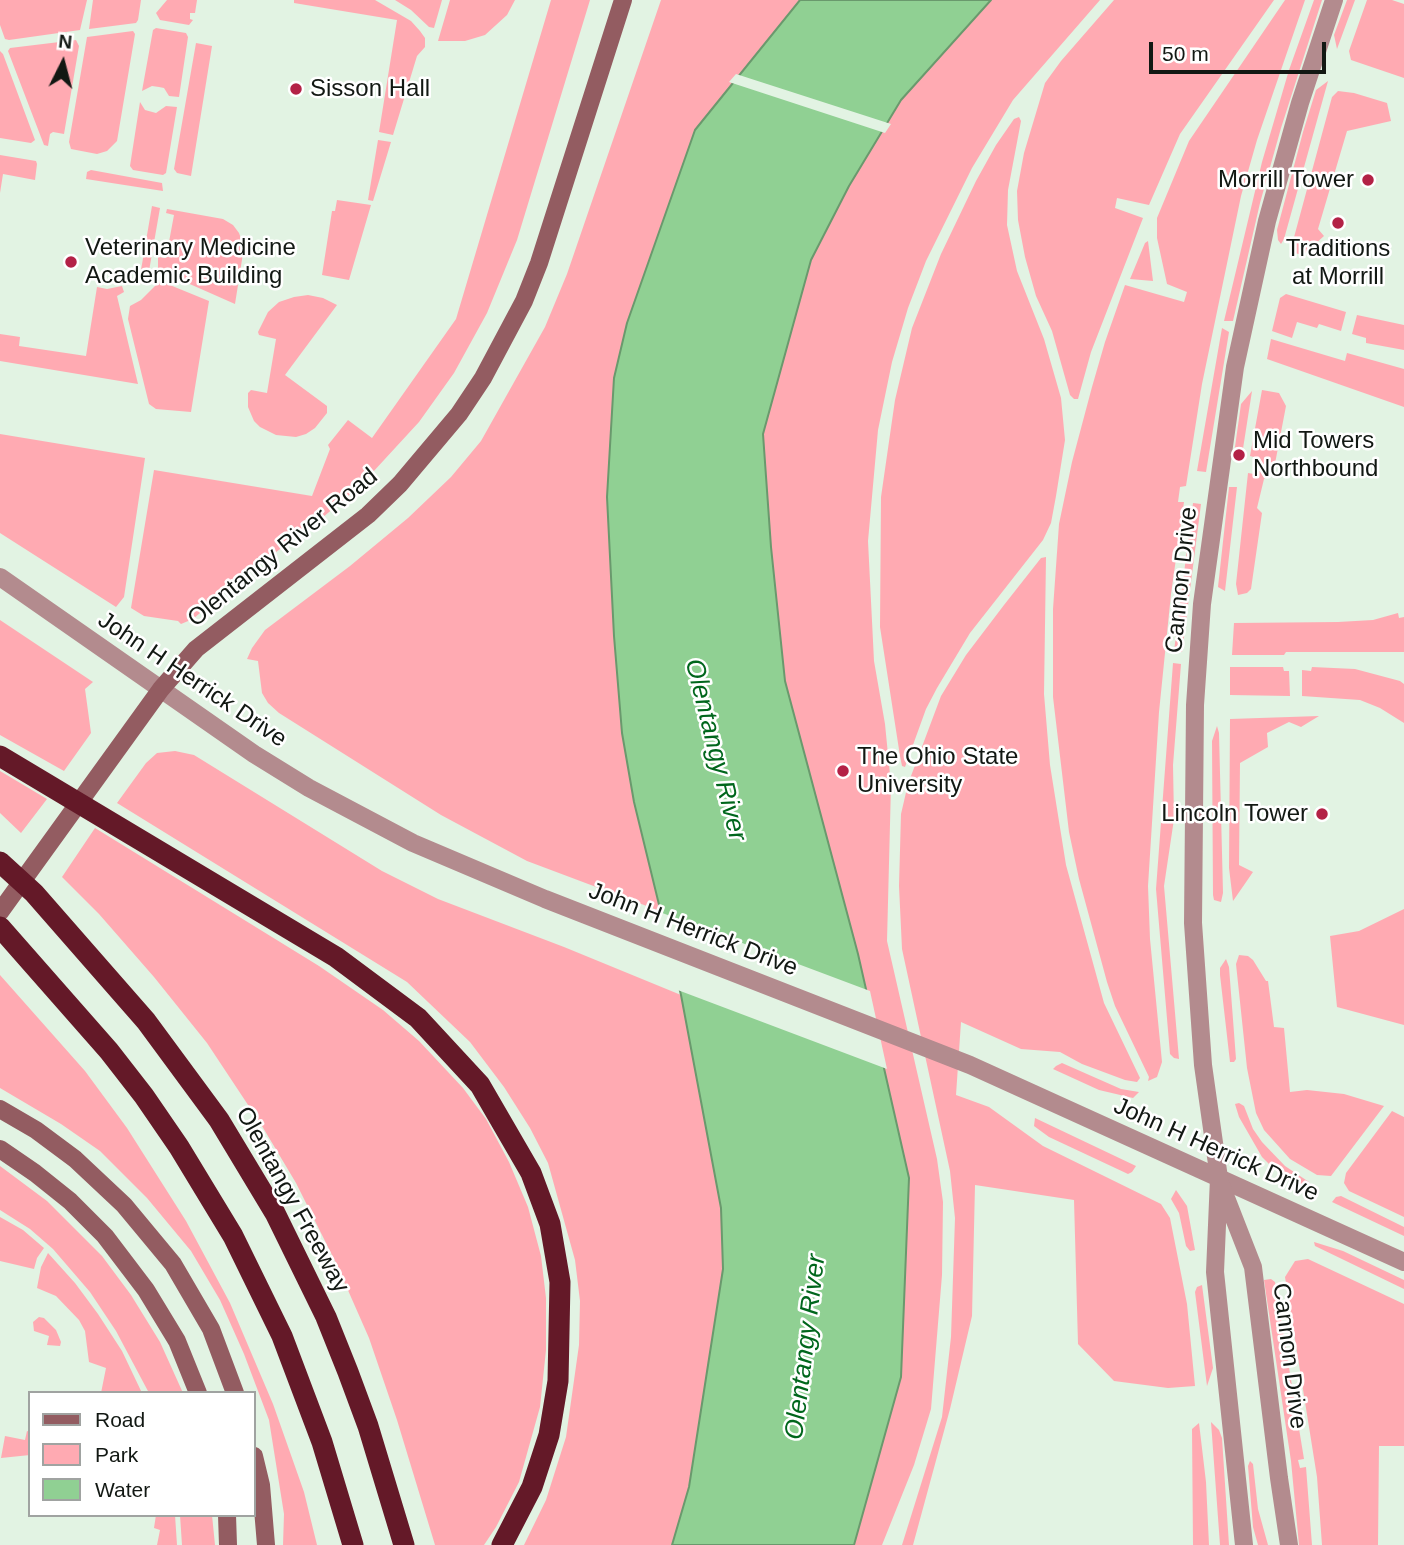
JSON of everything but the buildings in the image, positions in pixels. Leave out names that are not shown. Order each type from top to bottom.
[{"type":"highway","points":[[4,758],[336,957],[418,1018],[480,1085],[531,1173],[550,1224],[560,1282],[558,1381],[549,1435],[531,1486],[502,1545]]},
{"type":"highway","name":"Olentangy Freeway","points":[[0,862],[34,893],[146,1021],[219,1120],[275,1213],[326,1317],[348,1372],[368,1426],[404,1545]]},
{"type":"highway","points":[[0,927],[109,1051],[144,1096],[179,1147],[233,1236],[282,1336],[322,1442],[354,1545]]},
{"type":"main road","name":"Olentangy River Road","points":[[0,912],[161,689],[197,649],[368,515],[438,441],[477,387],[524,301],[539,263],[623,0]]},
{"type":"main road","points":[[0,1109],[36,1130],[75,1159],[124,1206],[165,1254],[211,1329],[234,1391]]},
{"type":"main road","points":[[0,1149],[36,1172],[105,1236],[146,1290],[177,1341],[197,1391]]},
{"type":"main road","points":[[256,1465],[261,1485],[266,1545]]},
{"type":"main road","points":[[227,1517],[228,1545]]},
{"type":"street","name":"Cannon Drive","points":[[1244,1545],[1215,1272],[1219,1178],[1203,1065],[1193,923],[1195,705],[1202,604],[1235,367],[1267,221],[1300,103],[1335,0]]},
{"type":"street","name":"John H Herrick Drive","points":[[0,577],[254,754],[359,816],[413,843],[545,899],[970,1065],[1404,1262]]},
{"type":"street","name":"Cannon Drive","points":[[1219,1178],[1253,1268],[1289,1545]]},
{"type":"green space","points":[[0,0],[87,0],[80,30],[9,40],[5,39],[0,25]]},
{"type":"green space","points":[[93,0],[141,0],[138,20],[136,23],[89,29]]},
{"type":"green space","points":[[167,0],[197,0],[195,13],[190,13],[190,19],[193,20],[189,25],[160,20],[156,13]]},
{"type":"green space","points":[[294,0],[375,0],[411,21],[420,31],[425,38],[425,47],[417,56],[393,135],[379,132],[397,20],[294,3]]},
{"type":"green space","points":[[395,0],[442,0],[434,28],[429,27],[411,10]]},
{"type":"green space","points":[[450,0],[515,0],[507,15],[485,35],[465,41],[438,41]]},
{"type":"green space","points":[[551,0],[590,0],[517,240],[487,313],[454,373],[419,422],[361,485],[322,518],[241,578],[193,619],[181,624],[178,621],[144,616],[131,608],[154,470],[312,496],[330,449],[328,445],[348,420],[372,438],[456,319]]},
{"type":"green space","points":[[661,0],[800,0],[695,130],[627,323],[614,378],[607,497],[622,733],[634,802],[660,911],[527,861],[441,815],[279,713],[262,693],[258,661],[247,659],[265,630],[408,518],[451,477],[481,441],[545,327],[567,274]]},
{"type":"green space","points":[[991,0],[1100,0],[1013,100],[972,168],[926,261],[908,308],[892,362],[878,430],[868,541],[874,661],[885,724],[891,785],[887,941],[937,1159],[943,1202],[942,1275],[931,1409],[914,1465],[882,1545],[854,1545],[901,1377],[909,1178],[858,954],[785,681],[763,434],[811,259],[849,186],[901,100]]},
{"type":"green space","points":[[1114,0],[1274,0],[1180,134],[1149,205],[1117,198],[1115,208],[1143,218],[1091,352],[1078,399],[1074,399],[1070,395],[1052,331],[1036,296],[1025,257],[1018,220],[1017,191],[1024,153],[1045,83]]},
{"type":"green space","points":[[1285,0],[1305,0],[1257,140],[1241,196],[1202,384],[1186,486],[1180,487],[1178,502],[1184,502],[1159,712],[1148,886],[1150,939],[1162,1062],[1157,1077],[1148,1081],[1149,1077],[1115,1006],[1107,982],[1069,832],[1053,697],[1053,609],[1059,524],[1092,387],[1125,285],[1184,302],[1187,292],[1167,284],[1157,238],[1157,218],[1189,141]]},
{"type":"green space","points":[[1314,0],[1322,0],[1260,203],[1233,321],[1224,321],[1262,162],[1289,70]]},
{"type":"green space","points":[[1347,0],[1355,0],[1337,49],[1334,35]]},
{"type":"green space","points":[[1367,0],[1392,0],[1404,4],[1404,78],[1351,60],[1349,51]]},
{"type":"green space","points":[[156,28],[186,33],[188,37],[179,97],[169,96],[164,88],[159,87],[152,86],[142,91],[153,30]]},
{"type":"green space","points":[[133,31],[135,34],[117,141],[107,151],[97,154],[71,149],[69,142],[87,37]]},
{"type":"green space","points":[[76,40],[79,46],[64,134],[53,132],[50,134],[48,146],[44,145],[8,51],[10,48]]},
{"type":"green space","points":[[196,43],[212,46],[191,176],[177,173],[174,169]]},
{"type":"green space","points":[[0,51],[35,140],[31,143],[0,138]]},
{"type":"green space","points":[[1328,81],[1281,244],[1277,230],[1303,132],[1316,90]]},
{"type":"green space","points":[[1338,91],[1387,103],[1391,121],[1347,131],[1318,229],[1324,236],[1303,255],[1290,252],[1332,97]]},
{"type":"green space","points":[[140,102],[145,110],[156,113],[166,106],[177,107],[166,173],[163,175],[133,170],[130,166]]},
{"type":"green space","points":[[1019,117],[1021,121],[1008,190],[1007,225],[1017,271],[1044,339],[1061,398],[1065,440],[1056,496],[1051,523],[1043,540],[970,633],[937,688],[926,709],[905,767],[902,766],[900,756],[880,627],[881,497],[895,400],[912,328],[941,254],[996,145],[1014,119]]},
{"type":"green space","points":[[378,140],[391,142],[373,201],[368,200]]},
{"type":"green space","points":[[0,155],[36,161],[35,180],[3,174],[0,193]]},
{"type":"green space","points":[[91,170],[162,183],[163,191],[86,179],[87,172]]},
{"type":"green space","points":[[337,200],[371,205],[349,280],[322,275],[332,211],[335,211]]},
{"type":"green space","points":[[152,206],[160,208],[149,271],[140,284],[136,279],[141,270]]},
{"type":"green space","points":[[167,209],[223,219],[239,233],[244,247],[235,304],[158,270],[158,257],[166,258],[174,215],[166,213]]},
{"type":"green space","points":[[1148,241],[1153,281],[1130,279],[1145,243]]},
{"type":"green space","points":[[160,281],[209,301],[191,412],[156,409],[149,404],[128,319],[130,306],[141,300]]},
{"type":"green space","points":[[122,286],[124,292],[117,296],[138,384],[0,361],[0,334],[20,337],[19,346],[86,356],[97,287],[107,289]]},
{"type":"green space","points":[[1286,294],[1346,312],[1341,331],[1319,324],[1317,328],[1297,322],[1292,338],[1272,331],[1280,298]]},
{"type":"green space","points":[[308,295],[337,305],[285,375],[327,406],[327,413],[315,428],[306,434],[296,437],[276,435],[254,421],[248,407],[248,393],[251,390],[267,393],[276,339],[259,335],[258,332],[268,312],[279,302]]},
{"type":"green space","points":[[1357,315],[1404,325],[1404,350],[1366,343],[1366,338],[1352,334]]},
{"type":"green space","points":[[1222,328],[1229,332],[1206,472],[1197,471]]},
{"type":"green space","points":[[1271,339],[1345,361],[1347,353],[1404,369],[1404,407],[1267,359]]},
{"type":"green space","points":[[1262,390],[1279,393],[1286,406],[1273,474],[1264,479],[1257,508],[1262,513],[1251,589],[1238,595],[1236,584],[1248,473],[1254,474],[1257,458],[1250,456]]},
{"type":"green space","points":[[1252,391],[1242,455],[1234,454],[1241,404]]},
{"type":"green space","points":[[0,434],[145,458],[124,597],[116,607],[0,533]]},
{"type":"green space","points":[[1229,487],[1237,487],[1225,591],[1218,587]]},
{"type":"green space","points":[[1193,503],[1201,504],[1182,652],[1174,651]]},
{"type":"green space","points":[[1046,557],[1044,694],[1050,765],[1066,865],[1104,1003],[1140,1078],[1137,1082],[1125,1080],[1082,1064],[1060,1052],[1021,1049],[961,1022],[956,1095],[989,1107],[1043,1146],[1161,1204],[1170,1218],[1187,1304],[1195,1386],[1168,1388],[1114,1381],[1078,1344],[1074,1200],[975,1185],[972,1316],[913,1545],[902,1545],[942,1417],[951,1337],[955,1218],[950,1171],[902,949],[899,886],[901,814],[908,784],[941,696],[966,655],[1041,558]]},
{"type":"green space","points":[[1398,613],[1399,618],[1404,617],[1404,652],[1232,655],[1234,623],[1373,620]]},
{"type":"green space","points":[[0,620],[93,682],[85,689],[91,733],[64,771],[0,735]]},
{"type":"green space","points":[[1173,663],[1181,664],[1173,765],[1174,819],[1164,886],[1179,1059],[1170,1054],[1156,889]]},
{"type":"green space","points":[[1230,667],[1283,667],[1284,671],[1289,671],[1290,696],[1230,695]]},
{"type":"green space","points":[[1312,667],[1355,669],[1400,681],[1404,684],[1404,723],[1380,708],[1360,700],[1302,696],[1302,670],[1311,671]]},
{"type":"green space","points":[[1319,716],[1301,727],[1289,722],[1267,733],[1268,747],[1240,763],[1239,865],[1253,872],[1233,901],[1229,868],[1230,719]]},
{"type":"green space","points":[[1217,726],[1223,893],[1221,902],[1214,900],[1213,895],[1212,741]]},
{"type":"green space","points":[[175,751],[194,755],[382,871],[438,899],[681,995],[721,1208],[723,1268],[689,1487],[672,1545],[524,1545],[546,1500],[566,1437],[579,1345],[580,1301],[575,1260],[548,1163],[504,1087],[470,1042],[407,982],[117,803],[146,763],[157,753]]},
{"type":"green space","points":[[0,771],[47,799],[21,833],[0,813]]},
{"type":"green space","points":[[95,828],[319,966],[383,1010],[419,1041],[463,1088],[486,1119],[509,1162],[528,1207],[541,1256],[546,1298],[546,1350],[540,1407],[519,1482],[484,1545],[435,1545],[369,1338],[336,1263],[296,1183],[207,1043],[99,914],[62,877]]},
{"type":"green space","points":[[1404,909],[1404,1025],[1337,1007],[1330,936],[1359,931]]},
{"type":"green space","points":[[1239,955],[1253,960],[1268,981],[1274,1027],[1284,1028],[1290,1092],[1307,1090],[1344,1094],[1384,1106],[1331,1176],[1317,1175],[1290,1159],[1264,1130],[1256,1113],[1247,1068],[1236,964]]},
{"type":"green space","points":[[1226,959],[1229,967],[1236,1059],[1234,1062],[1230,1062],[1220,975],[1220,968]]},
{"type":"green space","points":[[0,975],[85,1071],[127,1128],[186,1221],[230,1303],[273,1404],[304,1492],[317,1545],[283,1545],[284,1514],[269,1420],[220,1300],[191,1251],[147,1198],[100,1151],[0,1088]]},
{"type":"green space","points":[[1062,1063],[1121,1089],[1139,1092],[1133,1098],[1099,1090],[1053,1069]]},
{"type":"green space","points":[[1235,1104],[1244,1106],[1253,1129],[1262,1142],[1285,1166],[1309,1182],[1309,1191],[1290,1181],[1262,1157],[1239,1117]]},
{"type":"green space","points":[[1392,1111],[1404,1117],[1404,1217],[1349,1191],[1344,1183],[1346,1173]]},
{"type":"green space","points":[[1035,1118],[1136,1166],[1128,1174],[1049,1137],[1034,1126]]},
{"type":"green space","points":[[0,1166],[47,1201],[102,1256],[131,1295],[160,1342],[182,1391],[148,1391],[116,1331],[90,1292],[53,1249],[30,1229],[0,1210]]},
{"type":"green space","points":[[1176,1190],[1187,1206],[1195,1250],[1190,1251],[1186,1246],[1179,1213],[1171,1199]]},
{"type":"green space","points":[[1341,1196],[1404,1227],[1404,1236],[1332,1202]]},
{"type":"green space","points":[[0,1217],[23,1230],[44,1248],[34,1269],[0,1261]]},
{"type":"green space","points":[[1314,1242],[1343,1251],[1404,1280],[1404,1289],[1315,1246]]},
{"type":"green space","points":[[48,1253],[75,1283],[122,1351],[141,1391],[101,1391],[106,1368],[89,1362],[85,1331],[79,1320],[56,1296],[37,1288],[41,1267]]},
{"type":"green space","points":[[1308,1259],[1404,1304],[1404,1446],[1379,1446],[1378,1545],[1322,1545],[1317,1477],[1285,1277],[1295,1261]]},
{"type":"green space","points":[[1271,1279],[1275,1282],[1304,1459],[1298,1460],[1300,1468],[1306,1467],[1312,1545],[1299,1545],[1291,1461],[1264,1280]]},
{"type":"green space","points":[[1202,1285],[1213,1368],[1207,1386],[1195,1292],[1197,1287]]},
{"type":"green space","points":[[39,1317],[44,1318],[56,1330],[60,1346],[47,1345],[49,1336],[34,1331],[33,1322]]},
{"type":"green space","points":[[1211,1422],[1222,1438],[1229,1545],[1220,1545]]},
{"type":"green space","points":[[1199,1423],[1206,1482],[1209,1545],[1193,1545],[1192,1429]]},
{"type":"green space","points":[[27,1431],[28,1455],[1,1458],[5,1436],[25,1440]]},
{"type":"green space","points":[[1250,1461],[1253,1464],[1258,1509],[1268,1545],[1258,1545],[1253,1527],[1248,1466]]},
{"type":"green space","points":[[156,1517],[175,1517],[177,1545],[157,1545],[160,1530],[154,1528]]},
{"type":"green space","points":[[180,1517],[212,1517],[215,1545],[182,1545]]},
{"type":"water","name":"Olentangy River","points":[[800,0],[991,0],[901,100],[849,186],[811,260],[763,434],[785,681],[858,954],[909,1178],[901,1377],[854,1545],[672,1545],[689,1487],[723,1269],[721,1208],[681,995],[634,802],[622,733],[607,497],[614,378],[627,323],[695,130]]},
{"type":"pier","points":[[736,74],[891,124],[885,133],[729,82]]},
{"type":"pier","points":[[657,911],[870,991],[887,1069],[675,989]]},
{"type":"place","name":"Sisson Hall","points":[[296,89]]},
{"type":"place","name":"Morrill Tower","points":[[1368,180]]},
{"type":"place","name":"Traditions at Morrill","points":[[1338,223]]},
{"type":"place","name":"Veterinary Medicine Academic Building","points":[[71,262]]},
{"type":"place","name":"Mid Towers Northbound","points":[[1239,455]]},
{"type":"place","name":"The Ohio State University","points":[[843,771]]},
{"type":"place","name":"Lincoln Tower","points":[[1322,814]]}]
